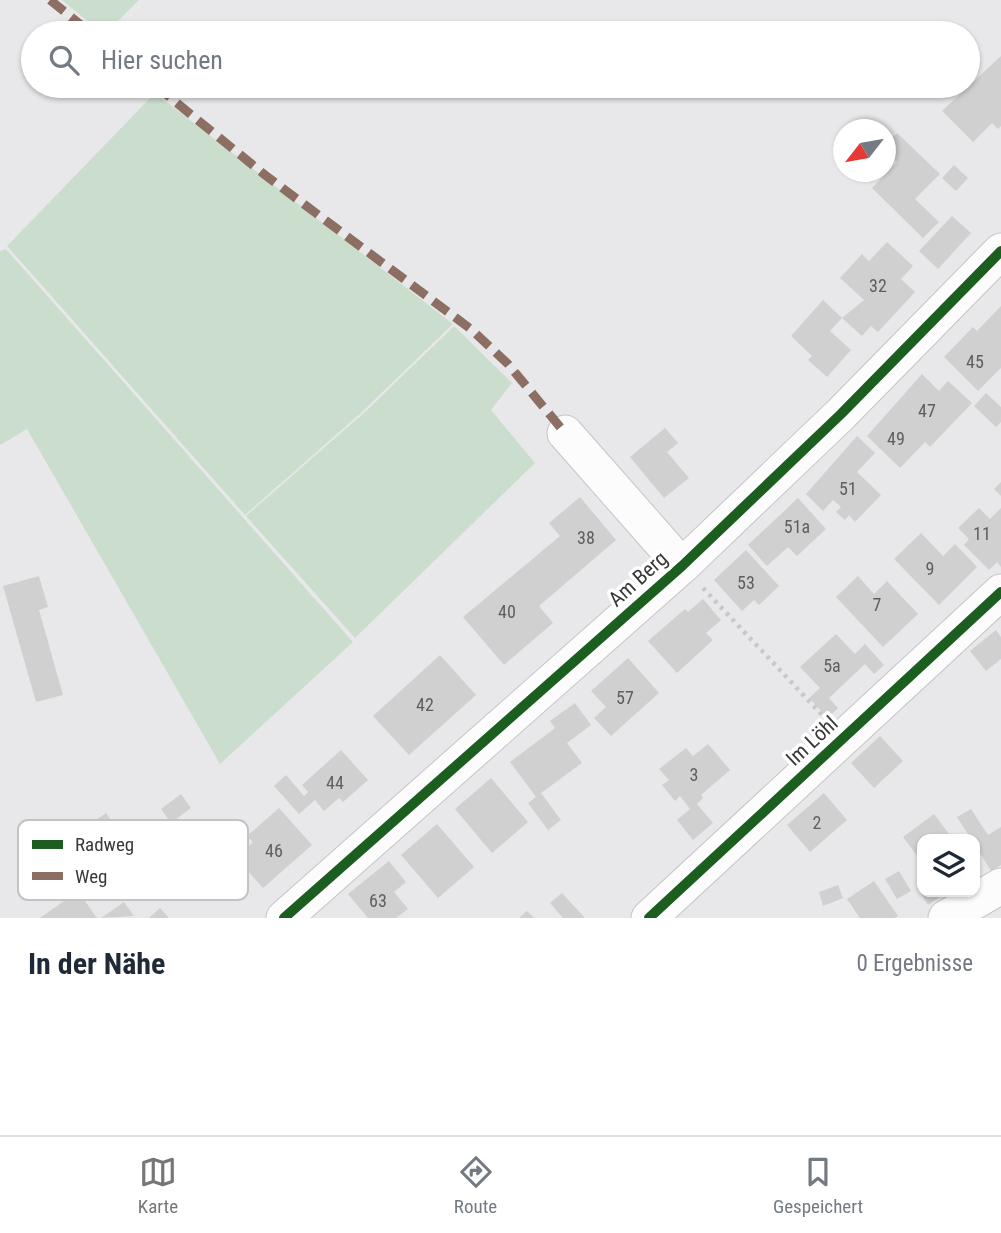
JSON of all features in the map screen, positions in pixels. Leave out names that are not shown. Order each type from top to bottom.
[{"type":"street","name":"Am Berg","points":[[284,918],[682,566],[841,414],[1001,251]]},
{"type":"street","points":[[565,433],[682,566]]},
{"type":"street","name":"Im Löhl","points":[[649,918],[1001,592]]},
{"type":"street","points":[[946,918],[1001,886]]},
{"type":"path","points":[[682,566],[844,738]]},
{"type":"green space","points":[[62,0],[139,0],[118,21],[87,21]]},
{"type":"green space","points":[[150,98],[161,98],[453,324],[362,412],[245,515],[7,246]]},
{"type":"green space","points":[[6,249],[353,642],[220,764],[27,429],[0,445],[0,251]]},
{"type":"green space","points":[[454,326],[512,383],[491,410],[535,463],[355,638],[246,516],[366,411]]},
{"type":"building","points":[[1001,56],[1001,126],[998,129],[992,123],[973,142],[942,111],[956,98],[980,98],[980,76]]},
{"type":"building","points":[[896,134],[940,174],[915,199],[939,222],[923,238],[872,188],[878,182],[896,182]]},
{"type":"building","points":[[954,165],[968,178],[956,191],[942,178]]},
{"type":"building","points":[[952,216],[971,233],[938,269],[919,251]]},
{"type":"building","points":[[887,242],[913,266],[901,279],[915,292],[878,332],[871,326],[862,336],[842,318],[864,300],[840,278],[862,254],[869,261]]},
{"type":"building","points":[[823,300],[842,318],[830,331],[851,350],[827,377],[808,360],[812,356],[791,336]]},
{"type":"building","points":[[1001,306],[1001,368],[978,391],[944,357],[973,327],[977,331]]},
{"type":"building","points":[[922,374],[939,391],[948,381],[972,403],[930,447],[925,442],[900,468],[867,436]]},
{"type":"building","points":[[986,393],[1001,407],[1001,422],[996,427],[974,406]]},
{"type":"building","points":[[665,428],[678,443],[667,452],[689,478],[664,498],[630,457]]},
{"type":"building","points":[[857,436],[875,453],[857,472],[881,495],[855,522],[849,515],[845,520],[836,512],[841,507],[833,500],[823,511],[806,494]]},
{"type":"building","points":[[1001,482],[1001,496],[994,489]]},
{"type":"building","points":[[580,497],[616,540],[539,606],[553,623],[504,665],[463,617],[560,536],[549,523]]},
{"type":"building","points":[[798,498],[826,529],[797,556],[788,547],[767,566],[748,545]]},
{"type":"building","points":[[979,508],[990,519],[1001,508],[1001,567],[997,562],[989,570],[964,545],[969,539],[958,528]]},
{"type":"building","points":[[921,533],[943,556],[955,544],[977,567],[939,605],[894,559]]},
{"type":"building","points":[[746,550],[779,586],[759,605],[754,600],[742,611],[714,580]]},
{"type":"building","points":[[39,576],[48,607],[39,610],[63,695],[36,702],[3,586]]},
{"type":"building","points":[[858,576],[874,594],[887,581],[918,614],[883,647],[836,597]]},
{"type":"building","points":[[703,599],[721,620],[706,633],[713,640],[677,673],[648,641],[685,609],[688,612]]},
{"type":"building","points":[[996,630],[1001,637],[1001,659],[986,671],[970,651]]},
{"type":"building","points":[[836,634],[855,654],[865,644],[884,665],[874,674],[865,664],[829,698],[838,708],[828,718],[809,698],[820,688],[800,667]]},
{"type":"building","points":[[440,655],[476,695],[409,755],[373,716]]},
{"type":"building","points":[[628,658],[659,693],[611,736],[594,718],[606,707],[591,691]]},
{"type":"building","points":[[575,703],[591,725],[567,743],[582,763],[541,793],[561,820],[548,830],[528,803],[536,797],[510,762],[555,728],[550,721]]},
{"type":"building","points":[[880,736],[903,761],[874,788],[851,763]]},
{"type":"building","points":[[708,744],[730,770],[701,795],[703,798],[697,804],[713,823],[693,840],[677,820],[690,809],[680,796],[675,801],[662,785],[669,780],[659,769],[686,748],[693,756]]},
{"type":"building","points":[[341,750],[368,780],[343,802],[339,798],[324,811],[315,800],[299,814],[274,786],[286,775],[304,796],[308,792],[302,785]]},
{"type":"building","points":[[491,778],[528,822],[492,853],[455,809]]},
{"type":"building","points":[[824,793],[847,820],[810,852],[787,825]]},
{"type":"building","points":[[181,794],[191,808],[175,820],[169,820],[161,809]]},
{"type":"building","points":[[279,808],[312,845],[263,888],[248,871],[248,847],[253,842],[248,835]]},
{"type":"building","points":[[971,809],[988,835],[1001,827],[1001,865],[991,871],[980,853],[980,834],[968,834],[957,817]]},
{"type":"building","points":[[106,813],[111,820],[96,820]]},
{"type":"building","points":[[934,814],[949,834],[917,834],[917,855],[903,837]]},
{"type":"building","points":[[437,824],[474,867],[438,898],[401,855]]},
{"type":"building","points":[[389,861],[406,882],[394,892],[408,909],[396,918],[368,918],[348,894]]},
{"type":"building","points":[[899,871],[911,891],[897,899],[885,879]]},
{"type":"building","points":[[874,881],[898,916],[895,918],[860,918],[847,899]]},
{"type":"building","points":[[838,885],[843,898],[823,906],[819,892]]},
{"type":"building","points":[[562,893],[585,918],[563,918],[550,903]]},
{"type":"building","points":[[923,897],[940,897],[928,905]]},
{"type":"building","points":[[65,900],[84,900],[97,918],[40,918]]},
{"type":"building","points":[[124,902],[134,916],[101,918]]},
{"type":"building","points":[[160,908],[169,918],[149,918]]},
{"type":"building","points":[[527,911],[534,918],[519,918]]},
{"type":"marked path","points":[[50,0],[76,21]]},
{"type":"marked path","points":[[171,98],[265,175],[472,330],[508,364],[565,433]]},
{"type":"cycle path","points":[[284,918],[682,566],[841,414],[1001,251]]},
{"type":"cycle path","points":[[649,918],[1001,592]]}]
